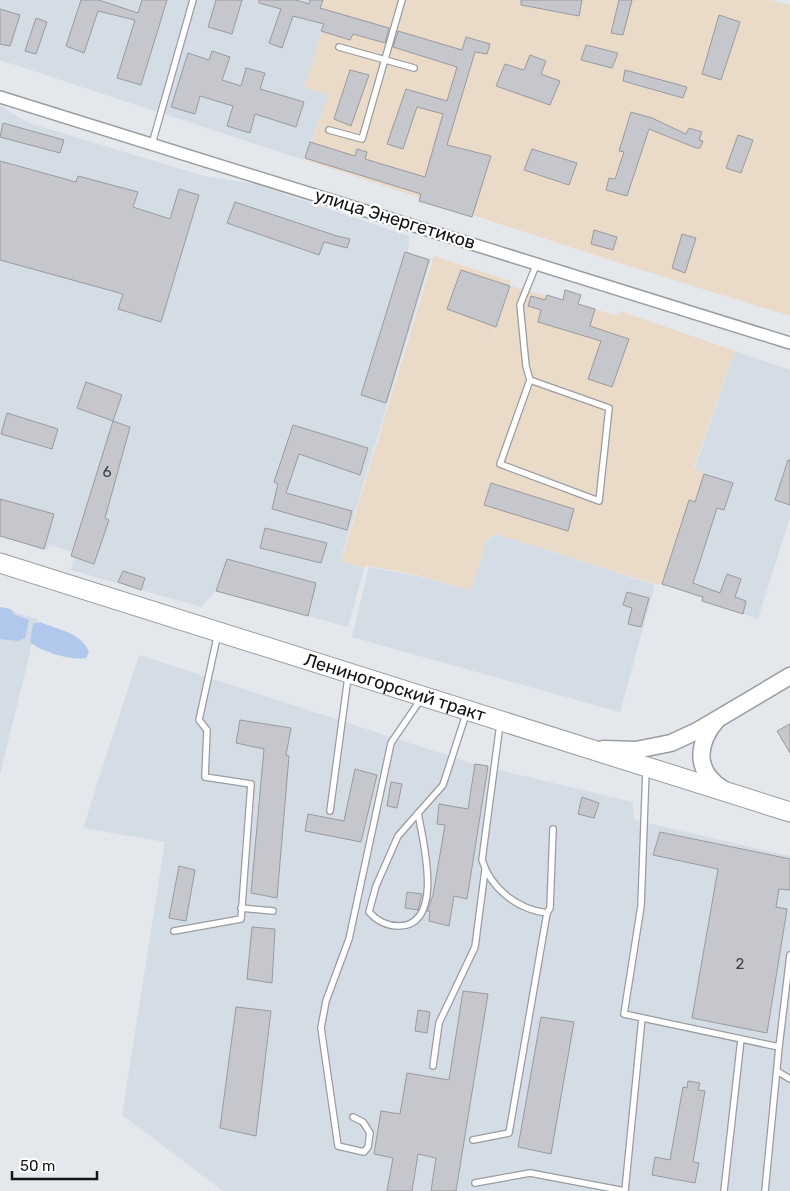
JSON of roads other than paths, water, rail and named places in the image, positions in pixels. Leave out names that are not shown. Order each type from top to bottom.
[{"type":"main road","name":"Лениногорский тракт","points":[[0,563],[587,746],[790,812]]},
{"type":"street","name":"улица Энергетиков","points":[[0,97],[790,343]]},
{"type":"street","points":[[587,746],[628,750],[661,746],[689,735],[790,676]]},
{"type":"street","points":[[726,714],[717,720],[707,735],[701,758],[705,774],[729,792]]},
{"type":"lane","points":[[152,144],[193,0]]},
{"type":"lane","points":[[329,130],[362,139],[402,0]]},
{"type":"lane","points":[[339,47],[414,68]]},
{"type":"lane","points":[[530,380],[609,408],[599,501],[500,464],[530,380],[526,366],[520,304],[537,263]]},
{"type":"lane","points":[[174,931],[240,920],[251,784],[205,777],[208,730],[199,720],[218,631]]},
{"type":"lane","points":[[330,811],[349,672]]},
{"type":"lane","points":[[353,1117],[363,1122],[370,1133],[368,1147],[364,1152],[338,1146],[321,1028],[326,1001],[349,939],[391,743],[424,696]]},
{"type":"lane","points":[[418,812],[425,851],[426,908],[421,917],[404,926],[383,924],[369,912],[376,886],[398,836],[418,812],[443,785],[467,709]]},
{"type":"lane","points":[[501,720],[482,860],[485,870],[498,890],[520,905],[547,913]]},
{"type":"lane","points":[[646,765],[641,906],[624,1014],[779,1047]]},
{"type":"lane","points":[[473,1140],[509,1133],[547,913],[550,908],[553,830]]},
{"type":"lane","points":[[433,1066],[439,1023],[475,947],[485,870]]},
{"type":"lane","points":[[241,908],[273,911]]},
{"type":"lane","points":[[766,1191],[779,1047],[790,955]]},
{"type":"lane","points":[[474,1183],[530,1173],[625,1191],[642,1018]]},
{"type":"lane","points":[[724,1191],[741,1039]]},
{"type":"lane","points":[[777,1071],[790,1079]]}]
